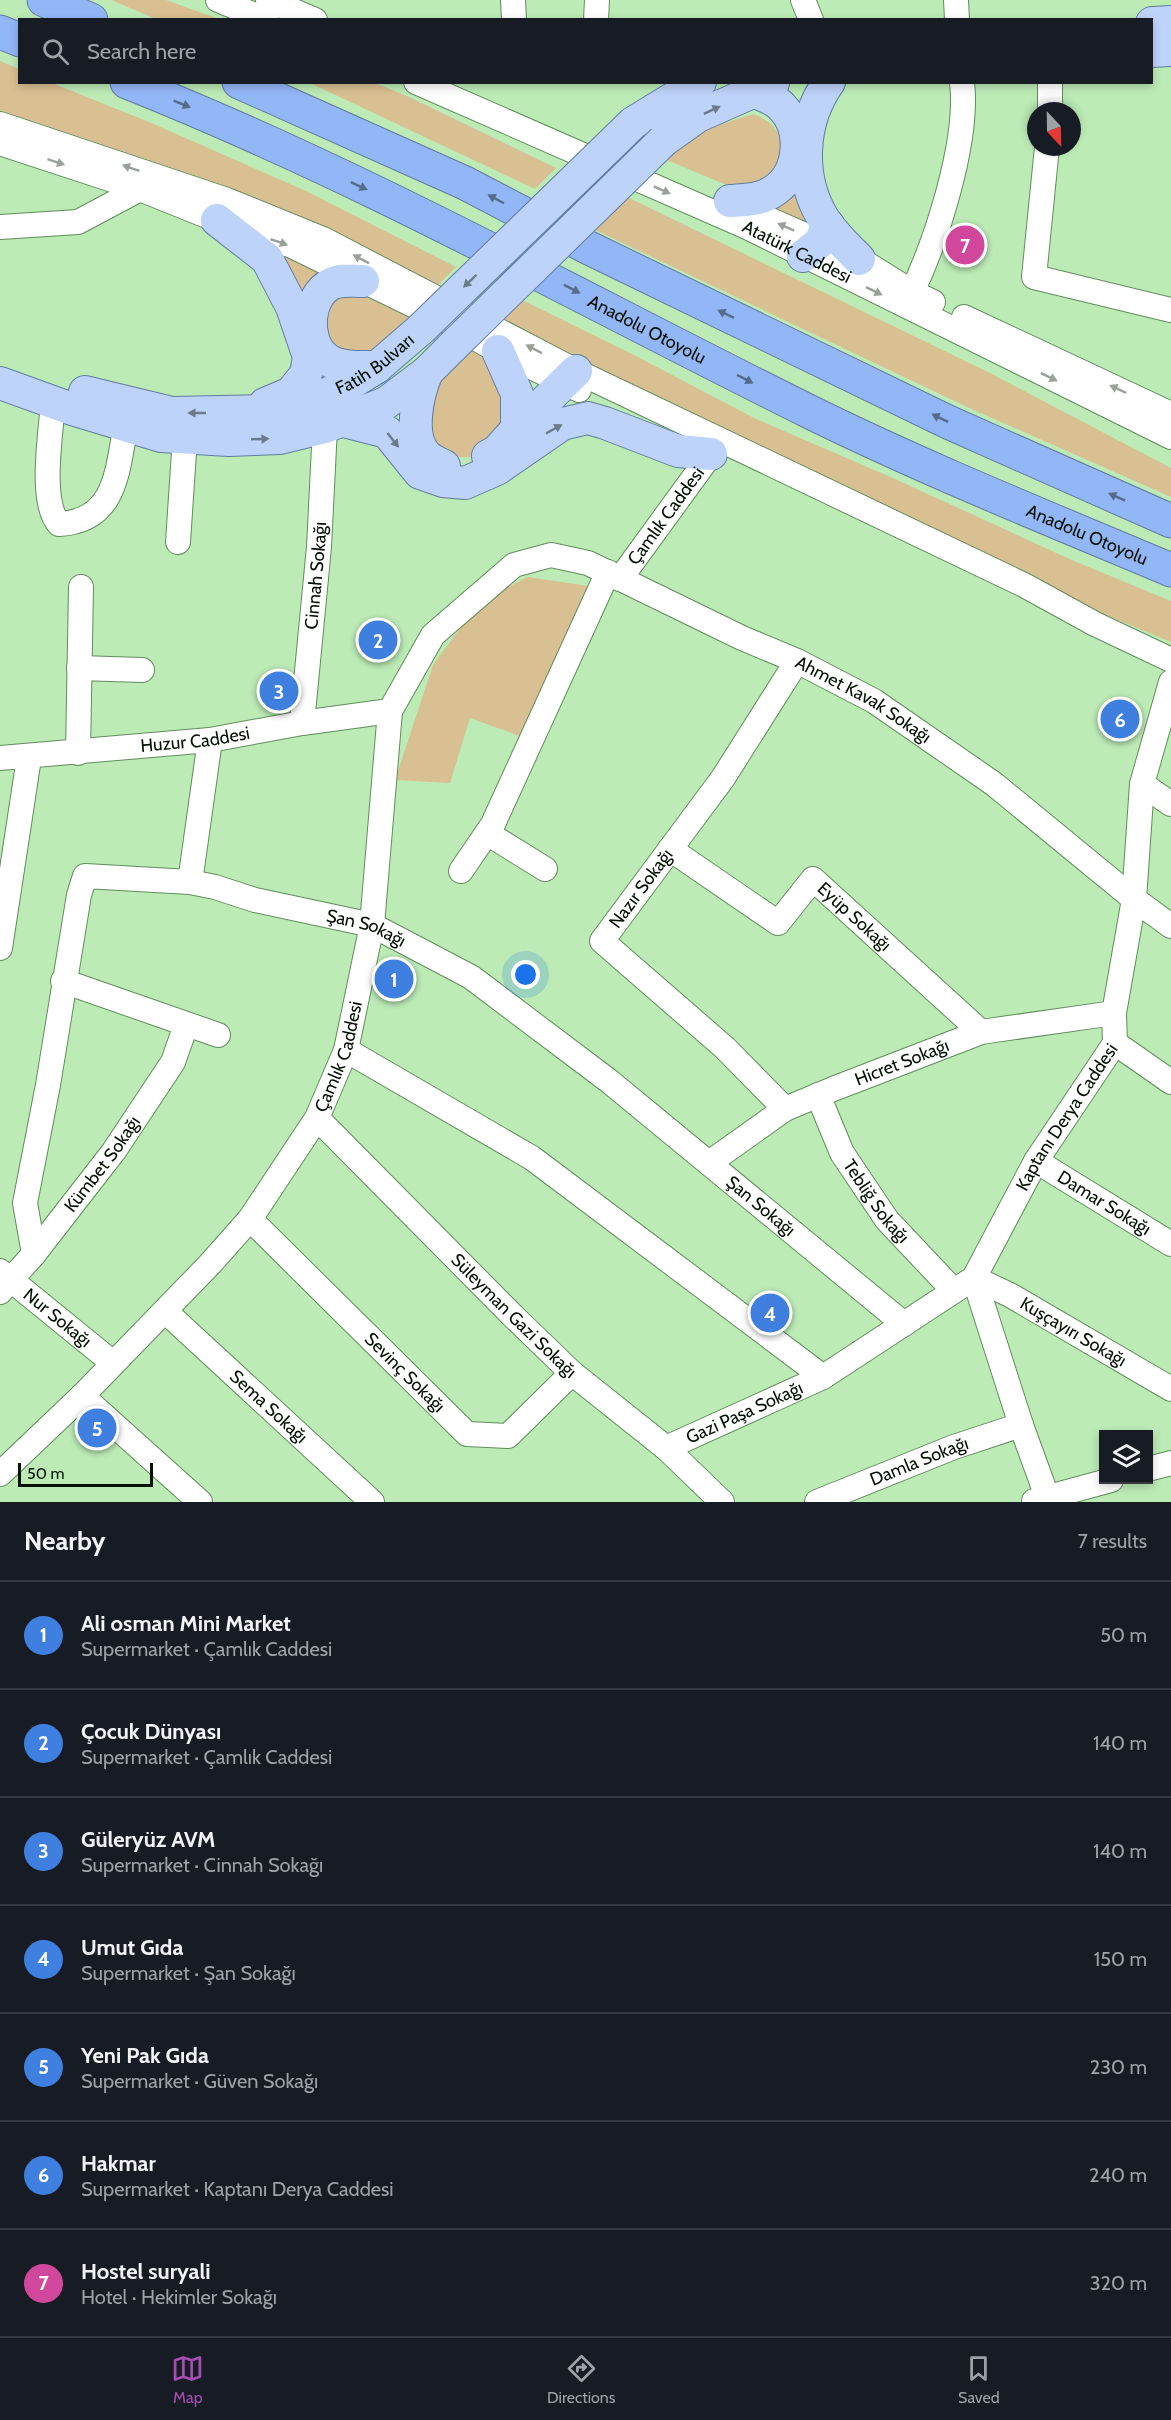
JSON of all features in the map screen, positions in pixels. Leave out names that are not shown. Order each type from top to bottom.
[{"type":"highway","points":[[44,0],[86,18]]},
{"type":"highway","points":[[0,32],[18,39]]},
{"type":"highway","name":"Anadolu Otoyolu","points":[[133,84],[205,113],[437,222],[821,417],[957,480],[1171,570]]},
{"type":"highway","points":[[243,84],[465,183],[587,247],[948,422],[1171,521]]},
{"type":"main road","points":[[1153,23],[1171,22]]},
{"type":"main road","points":[[1153,51],[1171,50]]},
{"type":"main road","name":"Fatih Bulvarı","points":[[0,363],[96,395],[172,413],[244,413],[274,411],[302,405],[353,382],[377,367],[421,329],[633,123],[696,84]]},
{"type":"main road","points":[[828,84],[819,97],[809,127],[806,157],[817,241],[836,236],[859,259]]},
{"type":"main road","points":[[730,201],[756,200],[776,190],[790,174],[797,154],[797,136],[789,115],[764,87]]},
{"type":"main road","name":"Fatih Bulvarı","points":[[0,383],[54,403],[161,436],[230,440],[280,438],[332,424],[386,403],[427,372],[663,141],[698,116],[764,87]]},
{"type":"main road","points":[[222,210],[267,259],[292,307],[309,357],[306,374],[291,393],[244,413]]},
{"type":"main road","points":[[363,281],[344,280],[331,284],[319,294],[310,324],[315,345],[324,357],[340,365],[377,367]]},
{"type":"main road","points":[[498,351],[517,394],[517,429]]},
{"type":"main road","points":[[427,372],[416,404],[419,440],[426,455],[444,466],[467,467],[496,451],[571,377]]},
{"type":"main road","points":[[332,424],[387,432],[420,473],[443,481],[465,483],[497,469],[562,424],[588,418],[678,451],[711,454]]},
{"type":"street","points":[[218,0],[270,5],[309,18]]},
{"type":"street","points":[[513,0],[514,18]]},
{"type":"street","points":[[596,18],[597,0]]},
{"type":"street","points":[[792,0],[792,18]]},
{"type":"street","points":[[803,0],[810,18]]},
{"type":"street","points":[[956,0],[957,18]]},
{"type":"street","name":"Atatürk Caddesi","points":[[421,84],[747,227],[817,241]]},
{"type":"street","name":"Atatürk Caddesi","points":[[464,84],[817,241],[1171,437]]},
{"type":"street","points":[[912,292],[936,234],[958,148],[962,84]]},
{"type":"street","points":[[1050,84],[1050,102]]},
{"type":"street","points":[[0,124],[222,210],[392,294],[498,351],[571,377],[1024,585],[1095,624],[1171,660]]},
{"type":"street","points":[[0,143],[140,189],[323,239],[711,454],[1069,624],[1095,624]]},
{"type":"street","points":[[1046,156],[1034,278],[1171,310]]},
{"type":"street","points":[[0,227],[78,222],[140,189]]},
{"type":"street","name":"Atatürk Caddesi","points":[[859,259],[912,292],[1171,414]]},
{"type":"street","points":[[54,403],[49,492],[52,510],[59,524],[91,516],[108,498],[114,487],[126,425]]},
{"type":"street","name":"Cinnah Sokağı","points":[[302,723],[332,424]]},
{"type":"street","points":[[178,542],[185,437]]},
{"type":"street","name":"Çamlık Caddesi","points":[[461,871],[487,833],[614,575],[711,454]]},
{"type":"street","name":"Ahmet Kavak Sokağı","points":[[514,565],[551,555],[588,563],[742,638],[797,661],[874,701],[994,784],[1134,899],[1171,926]]},
{"type":"street","name":"Çamlık Caddesi","points":[[0,1474],[82,1396],[250,1219],[317,1118],[346,1050],[372,925],[390,711],[433,635],[514,565]]},
{"type":"street","points":[[78,753],[81,587]]},
{"type":"street","name":"Nazır Sokağı","points":[[785,1109],[725,1048],[602,941],[723,778],[797,661]]},
{"type":"street","points":[[79,668],[142,670]]},
{"type":"street","name":"Kaptanı Derya Caddesi","points":[[964,1284],[1036,1161],[1115,1043],[1113,1013],[1134,899],[1142,784],[1171,682]]},
{"type":"street","name":"Huzur Caddesi","points":[[0,758],[29,758],[210,741],[302,723],[390,711]]},
{"type":"street","points":[[190,882],[210,741]]},
{"type":"street","points":[[0,948],[29,758]]},
{"type":"street","points":[[1142,784],[1171,804]]},
{"type":"street","points":[[487,833],[545,869]]},
{"type":"street","name":"Eyüp Sokağı","points":[[670,849],[778,923],[813,879],[981,1032]]},
{"type":"street","name":"Şan Sokağı","points":[[34,1254],[25,1203],[48,1085],[63,981],[79,895],[85,876],[190,882],[215,887],[255,900],[372,925],[471,977],[609,1081],[904,1324]]},
{"type":"street","points":[[63,981],[218,1035]]},
{"type":"street","name":"Hicret Sokağı","points":[[709,1162],[785,1109],[981,1032],[1113,1013]]},
{"type":"street","name":"Kümbet Sokağı","points":[[4,1280],[34,1254],[114,1151],[173,1062],[186,1025]]},
{"type":"street","points":[[1115,1043],[1171,1082]]},
{"type":"street","points":[[346,1050],[532,1158],[823,1377]]},
{"type":"street","name":"Tebliğ Sokağı","points":[[818,1095],[842,1153],[886,1220],[964,1284]]},
{"type":"street","name":"Süleyman Gazi Sokağı","points":[[317,1118],[572,1373],[666,1448],[722,1502]]},
{"type":"street","name":"Damar Sokağı","points":[[1036,1161],[1171,1244]]},
{"type":"street","name":"Sevinç Sokağı","points":[[250,1219],[467,1434],[508,1436],[572,1373]]},
{"type":"street","name":"Nur Sokağı","points":[[4,1280],[113,1363]]},
{"type":"street","points":[[964,1284],[1021,1425],[1043,1500],[1099,1483]]},
{"type":"street","name":"Gazi Paşa Sokağı","points":[[666,1448],[823,1377],[964,1284]]},
{"type":"street","name":"Kuşçayırı Sokağı","points":[[964,1284],[1020,1301],[1171,1389]]},
{"type":"street","name":"Sema Sokağı","points":[[165,1311],[372,1502]]},
{"type":"street","points":[[82,1396],[191,1499]]},
{"type":"street","name":"Damla Sokağı","points":[[817,1502],[975,1439],[1021,1425]]},
{"type":"street","points":[[1153,1468],[1171,1463]]},
{"type":"shaded area","points":[[111,0],[166,0],[216,18],[154,18]]},
{"type":"shaded area","points":[[0,61],[18,69],[18,84],[54,84],[149,122],[306,191],[456,267],[437,286],[0,116]]},
{"type":"shaded area","points":[[312,84],[377,84],[556,168],[535,189]]},
{"type":"shaded area","points":[[753,114],[770,123],[779,135],[781,170],[743,192],[667,160],[695,133]]},
{"type":"shaded area","points":[[799,180],[818,234],[766,212],[786,203]]},
{"type":"shaded area","points":[[623,195],[990,373],[1171,468],[1171,497],[967,407],[589,227]]},
{"type":"shaded area","points":[[269,249],[310,263],[330,276],[299,304]]},
{"type":"shaded area","points":[[354,293],[388,305],[416,321],[384,355],[333,360],[319,314],[341,295]]},
{"type":"shaded area","points":[[518,298],[756,419],[895,479],[1074,561],[1171,601],[1171,642],[1074,602],[494,319]]},
{"type":"shaded area","points":[[475,346],[496,364],[507,417],[490,446],[476,455],[461,457],[430,446],[423,420],[440,382]]},
{"type":"shaded area","points":[[528,577],[602,588],[525,738],[470,718],[450,783],[395,780],[433,665],[480,601]]},
{"type":"place","name":"Hostel suryali","points":[[965,245]]},
{"type":"place","name":"Çocuk Dünyası","points":[[378,640]]},
{"type":"place","name":"Güleryüz AVM","points":[[279,691]]},
{"type":"place","name":"Hakmar","points":[[1120,719]]},
{"type":"place","name":"Ali osman Mini Market","points":[[394,979]]},
{"type":"place","name":"Umut Gıda","points":[[770,1313]]},
{"type":"place","name":"Yeni Pak Gıda","points":[[97,1428]]}]
